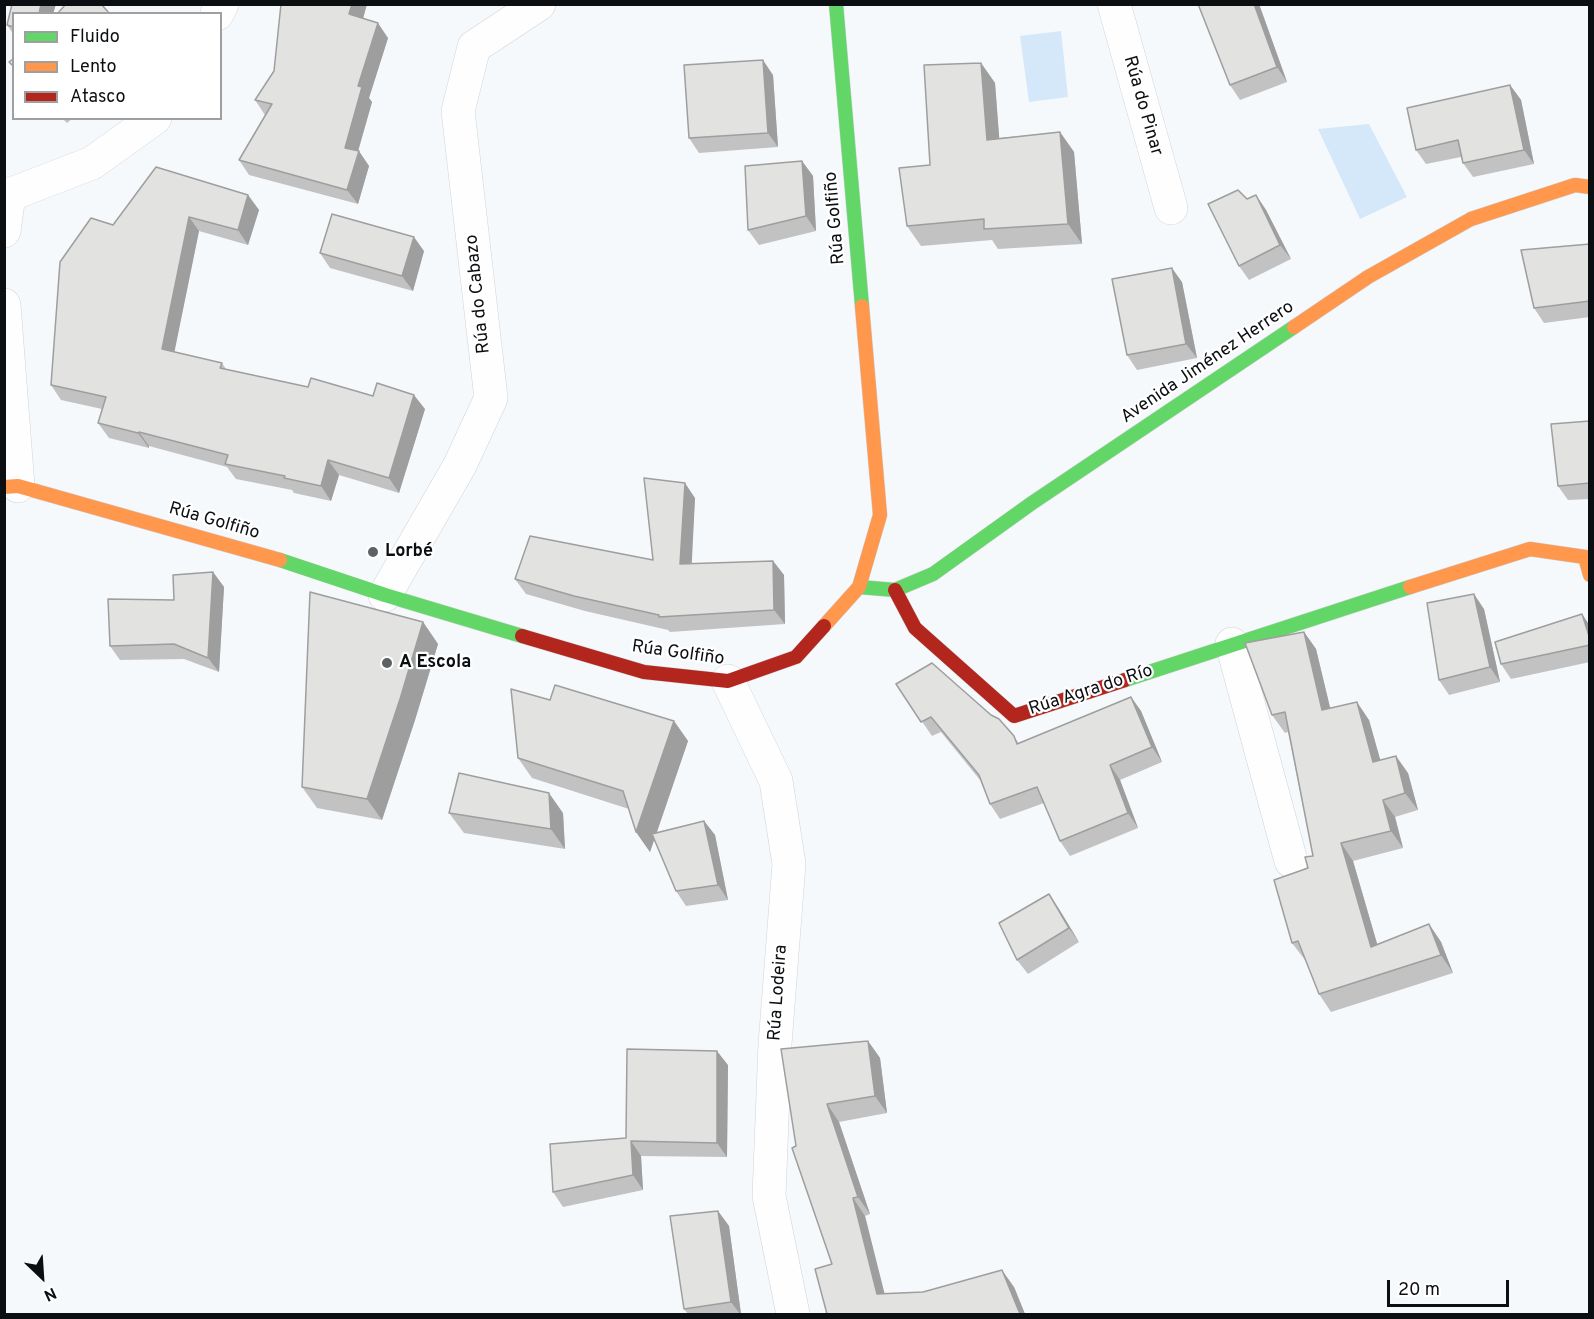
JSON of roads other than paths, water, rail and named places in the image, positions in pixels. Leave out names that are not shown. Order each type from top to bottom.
[{"type":"street","name":"Rúa do Cabazo","points":[[385,595],[460,465],[491,398],[458,111],[474,46],[539,4]]},
{"type":"street","name":"Rúa Golfiño","points":[[11,486],[295,564],[385,595],[644,672],[728,681],[796,657],[859,587],[880,515],[836,4]]},
{"type":"street","name":"Rúa do Pinar","points":[[1114,4],[1171,208]]},
{"type":"street","points":[[4,231],[7,194],[92,163],[152,120]]},
{"type":"street","name":"Avenida Jiménez Herrero","points":[[859,587],[895,590],[933,574],[1032,503],[1368,277],[1471,219],[1575,184],[1590,188]]},
{"type":"street","points":[[4,305],[11,486]]},
{"type":"street","name":"Rúa Agra do Río","points":[[895,590],[915,628],[1014,716],[1530,549],[1585,556],[1590,575]]},
{"type":"street","points":[[1232,645],[1291,861]]},
{"type":"street","name":"Rúa Lodeira","points":[[728,681],[776,781],[789,864],[775,1044],[769,1196],[793,1314]]},
{"type":"water","points":[[1061,31],[1068,97],[1029,102],[1020,36]]},
{"type":"water","points":[[1369,124],[1407,197],[1360,219],[1318,129]]},
{"type":"place","name":"Lorbé","points":[[373,552]]},
{"type":"place","name":"A Escola","points":[[387,663]]}]
